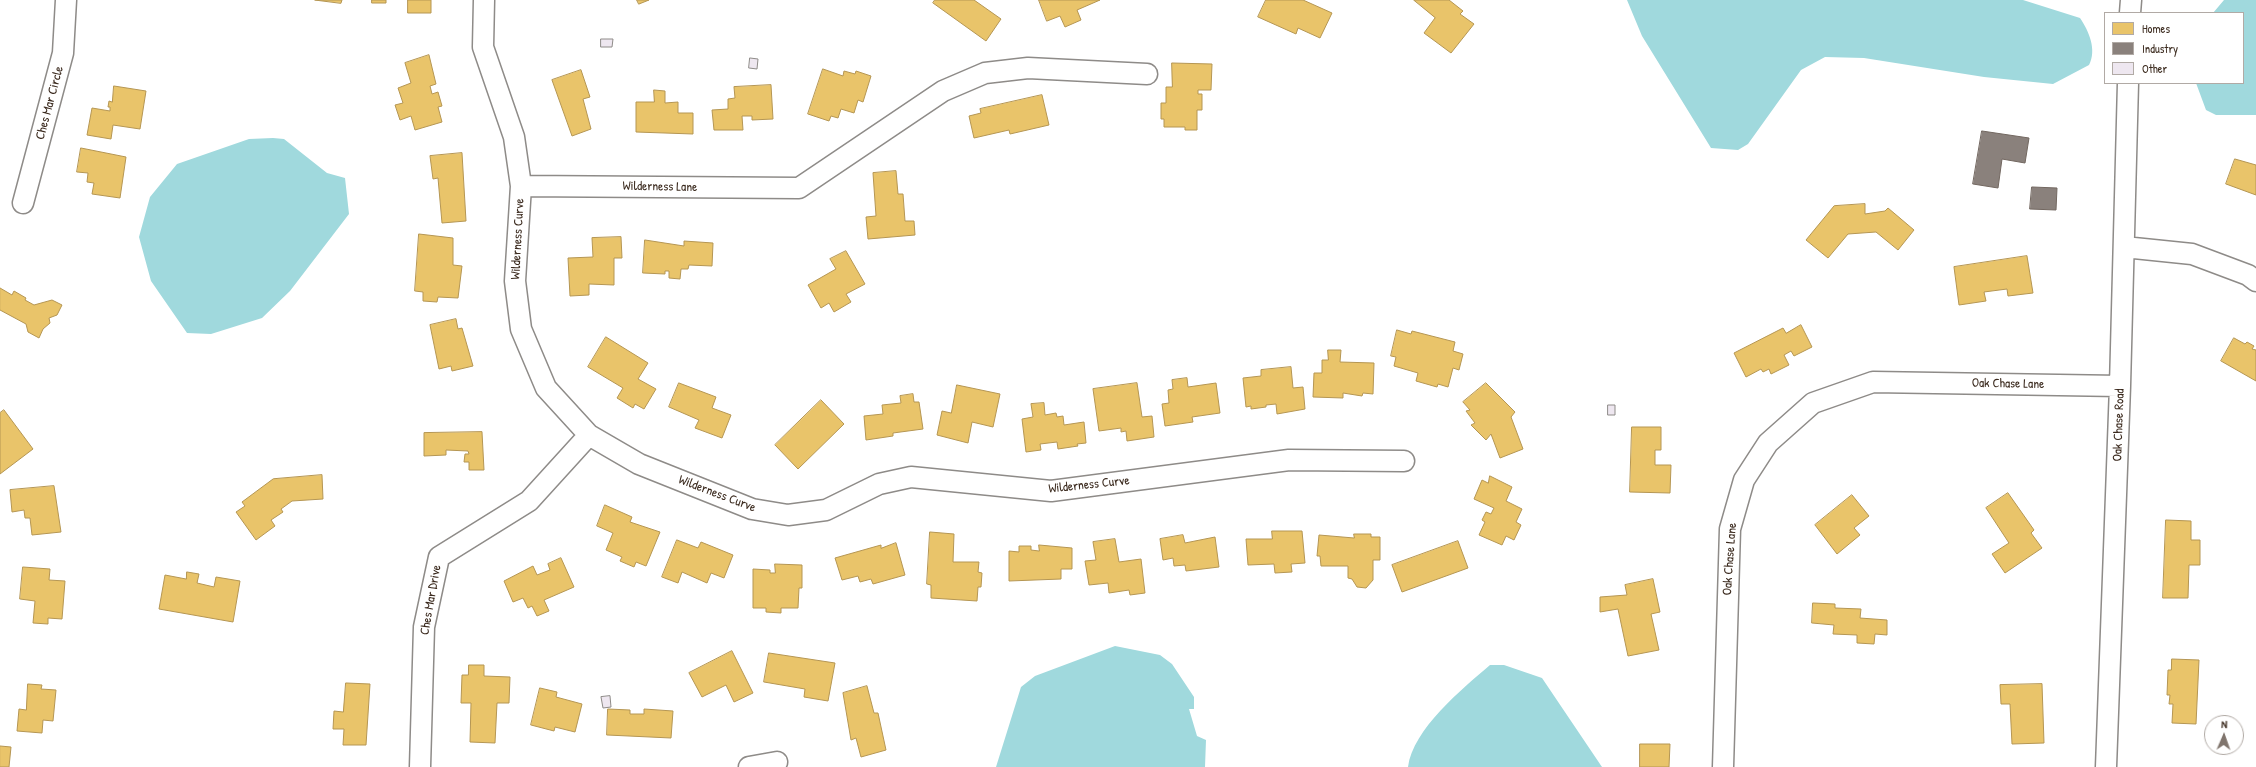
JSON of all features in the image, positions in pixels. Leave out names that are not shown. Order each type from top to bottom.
[{"type":"street","name":"Ches Mar Circle","points":[[23,204],[63,53],[66,0]]},
{"type":"street","name":"Wilderness Curve","points":[[484,0],[483,47],[514,137],[521,186],[515,281],[521,329],[546,388],[588,435],[639,464],[752,509],[788,515],[826,510],[879,484],[910,477],[1051,492],[1289,460],[1404,460]]},
{"type":"street","points":[[2130,12],[2131,0]]},
{"type":"street","name":"Wilderness Lane","points":[[521,186],[799,188],[943,91],[985,73],[1028,68],[1147,74]]},
{"type":"street","name":"Oak Chase Road","points":[[2106,767],[2120,386],[2128,84]]},
{"type":"street","points":[[2124,247],[2192,254],[2248,276],[2256,281]]},
{"type":"street","name":"Oak Chase Lane","points":[[1722,767],[1730,529],[1744,480],[1768,443],[1814,403],[1873,382],[2120,386]]},
{"type":"street","name":"Ches Mar Drive","points":[[420,767],[424,627],[439,556],[529,501],[588,435]]},
{"type":"street","points":[[749,767],[777,762]]},
{"type":"water","points":[[1627,0],[2023,0],[2080,18],[2089,35],[2092,53],[2089,65],[2053,84],[1984,77],[1864,58],[1825,57],[1801,70],[1748,144],[1738,150],[1711,148],[1642,36]]},
{"type":"water","points":[[2224,0],[2256,0],[2256,115],[2216,115],[2206,110],[2196,84],[2244,84],[2244,12],[2214,12]]},
{"type":"water","points":[[249,139],[284,139],[327,173],[345,178],[349,214],[290,291],[262,318],[211,334],[187,333],[151,281],[139,237],[150,197],[177,164]]},
{"type":"water","points":[[1115,646],[1160,655],[1172,664],[1194,697],[1194,709],[1189,709],[1197,736],[1206,740],[1205,767],[996,767],[1021,687],[1035,676]]},
{"type":"water","points":[[1490,665],[1504,665],[1542,678],[1602,767],[1408,767],[1412,753],[1419,738],[1429,724],[1453,698]]},
{"type":"building: Homes","points":[[315,0],[342,0],[341,3]]},
{"type":"building: Homes","points":[[372,0],[386,0],[386,3],[372,3]]},
{"type":"building: Homes","points":[[408,0],[431,0],[431,13],[408,13]]},
{"type":"building: Homes","points":[[637,0],[649,0],[639,4]]},
{"type":"building: Homes","points":[[935,0],[974,0],[1001,19],[986,41],[933,3]]},
{"type":"building: Homes","points":[[1039,0],[1100,0],[1077,10],[1081,20],[1065,27],[1060,16],[1047,21]]},
{"type":"building: Homes","points":[[1266,0],[1303,0],[1332,13],[1320,38],[1298,28],[1296,34],[1258,17]]},
{"type":"building: Homes","points":[[1414,0],[1449,0],[1463,11],[1460,14],[1474,24],[1451,53],[1424,33],[1435,18]]},
{"type":"building: Homes","points":[[429,55],[436,84],[430,86],[432,94],[438,92],[442,106],[438,107],[442,122],[415,130],[411,116],[400,120],[395,105],[403,103],[398,88],[411,83],[405,63]]},
{"type":"building: Homes","points":[[1172,63],[1212,64],[1211,90],[1198,90],[1198,94],[1202,94],[1202,110],[1197,110],[1197,130],[1185,130],[1185,127],[1164,127],[1164,119],[1161,119],[1161,103],[1166,103],[1166,87],[1172,87]]},
{"type":"building: Homes","points":[[823,69],[843,76],[844,71],[855,74],[856,71],[871,76],[863,102],[858,100],[854,113],[841,109],[838,118],[831,116],[829,121],[808,114]]},
{"type":"building: Homes","points":[[581,70],[590,97],[583,99],[591,129],[572,136],[552,80]]},
{"type":"building: Homes","points":[[771,85],[773,119],[752,120],[752,116],[742,116],[743,130],[714,130],[712,110],[728,109],[728,99],[735,98],[734,87]]},
{"type":"building: Homes","points":[[114,86],[146,91],[140,129],[113,125],[111,139],[87,135],[92,108],[110,111],[110,107],[108,107],[109,101],[112,102]]},
{"type":"building: Homes","points":[[654,90],[665,91],[665,103],[678,102],[678,113],[693,113],[693,134],[636,132],[636,102],[654,102]]},
{"type":"building: Homes","points":[[1042,95],[1049,125],[1010,134],[1009,130],[974,138],[969,116],[981,113],[980,109]]},
{"type":"building: Homes","points":[[81,148],[126,157],[120,198],[92,194],[94,183],[87,182],[88,173],[77,172]]},
{"type":"building: Homes","points":[[462,153],[466,221],[442,223],[438,178],[433,179],[430,156]]},
{"type":"building: Homes","points":[[2235,159],[2256,165],[2256,195],[2226,184]]},
{"type":"building: Homes","points":[[896,171],[898,194],[903,194],[905,221],[914,221],[915,235],[868,239],[866,217],[876,216],[873,173]]},
{"type":"building: Homes","points":[[1865,204],[1865,214],[1885,211],[1888,208],[1914,230],[1898,250],[1876,232],[1848,234],[1828,258],[1806,240],[1834,206]]},
{"type":"building: Homes","points":[[419,234],[453,238],[453,265],[462,266],[458,298],[438,297],[437,302],[423,301],[423,292],[415,291]]},
{"type":"building: Homes","points":[[621,237],[622,258],[614,258],[614,285],[589,284],[589,295],[570,296],[568,258],[593,257],[592,238]]},
{"type":"building: Homes","points":[[645,240],[684,246],[684,241],[713,243],[712,266],[689,265],[688,269],[681,269],[680,279],[669,278],[669,271],[665,271],[665,274],[643,273]]},
{"type":"building: Homes","points":[[846,251],[865,284],[846,294],[851,302],[834,312],[829,303],[821,308],[808,285],[836,269],[830,259]]},
{"type":"building: Homes","points":[[2027,256],[2033,293],[2008,296],[2007,289],[1984,292],[1986,301],[1959,305],[1954,267]]},
{"type":"building: Homes","points":[[0,288],[12,295],[14,291],[34,305],[52,300],[62,305],[57,315],[49,318],[50,323],[43,329],[39,338],[28,332],[26,324],[0,310]]},
{"type":"building: Homes","points":[[456,319],[458,329],[462,328],[473,366],[452,371],[451,366],[439,369],[430,325]]},
{"type":"building: Homes","points":[[1801,325],[1812,347],[1794,356],[1791,351],[1784,355],[1789,365],[1771,374],[1769,369],[1763,372],[1761,369],[1746,377],[1734,353],[1783,328],[1786,333]]},
{"type":"building: Homes","points":[[1397,330],[1411,334],[1412,331],[1455,342],[1453,351],[1463,354],[1459,370],[1453,368],[1448,387],[1438,384],[1437,387],[1416,381],[1418,373],[1394,366],[1396,357],[1391,356]]},
{"type":"building: Homes","points":[[606,337],[648,363],[638,379],[656,389],[644,409],[635,404],[633,408],[617,398],[623,388],[588,367]]},
{"type":"building: Homes","points":[[2234,338],[2245,344],[2247,342],[2254,346],[2252,349],[2256,350],[2256,381],[2221,361]]},
{"type":"building: Homes","points":[[1328,350],[1341,350],[1340,362],[1374,363],[1373,394],[1363,393],[1362,396],[1343,393],[1343,398],[1313,397],[1314,373],[1322,373],[1322,360],[1328,360]]},
{"type":"building: Homes","points":[[1291,367],[1293,388],[1303,387],[1305,409],[1277,414],[1276,404],[1251,409],[1251,406],[1246,407],[1243,378],[1261,376],[1261,370]]},
{"type":"building: Homes","points":[[1187,378],[1188,387],[1216,383],[1220,413],[1192,417],[1193,422],[1165,426],[1162,404],[1169,403],[1168,390],[1173,389],[1172,380]]},
{"type":"building: Homes","points":[[679,383],[716,397],[712,408],[731,415],[722,438],[695,428],[699,420],[669,407]]},
{"type":"building: Homes","points":[[1137,383],[1142,417],[1152,416],[1154,437],[1127,441],[1126,431],[1121,432],[1121,428],[1099,431],[1093,389]]},
{"type":"building: Homes","points":[[1486,383],[1515,412],[1511,417],[1523,449],[1500,458],[1491,434],[1486,440],[1471,425],[1475,423],[1466,411],[1470,410],[1463,402]]},
{"type":"building: Homes","points":[[957,385],[1000,394],[993,427],[972,422],[968,443],[937,435],[942,411],[951,413]]},
{"type":"building: Homes","points":[[913,394],[914,402],[919,402],[923,429],[893,433],[893,436],[866,440],[864,416],[883,414],[882,405],[901,403],[900,396]]},
{"type":"building: Homes","points":[[821,400],[844,424],[798,469],[775,445]]},
{"type":"building: Homes","points":[[1044,403],[1045,415],[1056,413],[1057,417],[1063,416],[1064,425],[1084,422],[1086,443],[1077,444],[1078,446],[1058,449],[1057,442],[1040,444],[1041,450],[1026,452],[1022,419],[1033,417],[1031,404]]},
{"type":"building: Homes","points":[[4,410],[33,449],[0,474],[0,413]]},
{"type":"building: Homes","points":[[1632,427],[1661,427],[1661,450],[1655,450],[1655,465],[1671,465],[1670,493],[1630,492]]},
{"type":"building: Homes","points":[[482,432],[484,470],[469,470],[469,462],[464,462],[465,454],[469,454],[468,451],[446,450],[446,455],[424,456],[424,433]]},
{"type":"building: Homes","points":[[322,475],[323,499],[292,501],[281,509],[283,512],[271,520],[275,526],[256,540],[236,512],[245,506],[242,502],[273,479]]},
{"type":"building: Homes","points":[[1490,476],[1512,487],[1506,501],[1522,509],[1516,522],[1521,525],[1514,540],[1506,536],[1502,545],[1479,535],[1485,522],[1482,520],[1486,512],[1491,514],[1494,508],[1474,499],[1482,480],[1488,483]]},
{"type":"building: Homes","points":[[54,486],[61,532],[32,535],[30,518],[25,518],[24,510],[12,512],[10,490]]},
{"type":"building: Homes","points":[[2008,493],[2034,530],[2031,533],[2042,548],[2005,573],[1992,554],[2009,543],[1986,508]]},
{"type":"building: Homes","points":[[1852,495],[1869,516],[1854,528],[1860,535],[1837,554],[1815,525]]},
{"type":"building: Homes","points":[[605,505],[632,517],[630,522],[660,532],[646,566],[636,562],[634,567],[620,561],[622,557],[606,550],[613,533],[597,526]]},
{"type":"building: Homes","points":[[2166,520],[2191,521],[2191,540],[2200,540],[2200,565],[2189,565],[2188,598],[2163,598]]},
{"type":"building: Homes","points":[[1272,531],[1302,531],[1305,563],[1291,564],[1292,572],[1275,573],[1274,564],[1248,565],[1246,539],[1272,539]]},
{"type":"building: Homes","points":[[930,532],[954,534],[953,562],[979,562],[978,572],[982,573],[981,587],[978,587],[977,601],[931,598],[931,585],[927,584]]},
{"type":"building: Homes","points":[[1354,534],[1371,534],[1371,537],[1380,537],[1380,560],[1373,560],[1373,580],[1366,588],[1357,587],[1352,579],[1348,578],[1348,566],[1321,566],[1320,556],[1317,556],[1319,535],[1354,538]]},
{"type":"building: Homes","points":[[1183,535],[1185,543],[1215,537],[1219,567],[1186,571],[1185,565],[1174,566],[1173,558],[1163,560],[1160,539]]},
{"type":"building: Homes","points":[[1115,539],[1119,562],[1141,559],[1145,593],[1130,595],[1129,590],[1109,593],[1108,583],[1089,585],[1085,561],[1096,560],[1093,542]]},
{"type":"building: Homes","points":[[677,540],[698,548],[701,542],[733,555],[724,578],[711,573],[707,583],[682,572],[678,583],[662,577]]},
{"type":"building: Homes","points":[[1458,541],[1468,568],[1402,592],[1392,565]]},
{"type":"building: Homes","points":[[896,543],[905,575],[873,584],[871,579],[860,582],[858,576],[842,580],[835,558],[881,545],[881,548]]},
{"type":"building: Homes","points":[[1039,545],[1072,548],[1072,569],[1061,569],[1061,579],[1009,581],[1009,551],[1019,552],[1019,546],[1031,546],[1031,550],[1039,551]]},
{"type":"building: Homes","points":[[561,558],[574,587],[544,600],[549,611],[537,616],[532,606],[528,608],[523,598],[513,602],[504,581],[533,566],[537,575],[550,570],[548,564]]},
{"type":"building: Homes","points":[[775,564],[802,565],[802,588],[799,588],[798,608],[781,608],[781,613],[766,612],[766,608],[753,608],[753,569],[770,570],[770,573],[775,573]]},
{"type":"building: Homes","points":[[23,567],[50,569],[49,580],[65,581],[62,619],[48,618],[48,624],[33,623],[35,601],[20,599]]},
{"type":"building: Homes","points":[[187,572],[199,574],[197,583],[214,587],[216,577],[240,581],[233,622],[159,609],[165,575],[186,579]]},
{"type":"building: Homes","points":[[1653,579],[1660,612],[1651,614],[1659,650],[1628,656],[1618,609],[1600,612],[1600,597],[1627,595],[1625,585]]},
{"type":"building: Homes","points":[[1813,603],[1835,604],[1835,608],[1861,609],[1860,618],[1887,620],[1887,635],[1875,634],[1874,644],[1857,643],[1857,635],[1833,634],[1834,625],[1812,623]]},
{"type":"building: Homes","points":[[732,651],[753,693],[734,702],[726,685],[702,697],[689,673]]},
{"type":"building: Homes","points":[[769,653],[835,663],[828,701],[804,697],[805,689],[764,682]]},
{"type":"building: Homes","points":[[2172,659],[2199,660],[2196,724],[2172,723],[2173,704],[2169,704],[2170,695],[2167,695],[2168,670],[2171,670]]},
{"type":"building: Homes","points":[[469,665],[484,665],[484,676],[510,677],[509,703],[497,703],[495,743],[470,742],[471,703],[461,703],[462,675],[468,675]]},
{"type":"building: Homes","points":[[346,683],[370,684],[366,745],[343,745],[344,729],[333,729],[334,711],[343,712]]},
{"type":"building: Homes","points":[[28,684],[42,685],[41,689],[56,690],[53,721],[43,720],[42,733],[17,731],[19,709],[26,710]]},
{"type":"building: Homes","points":[[2042,684],[2044,743],[2012,744],[2010,704],[2001,704],[2000,685]]},
{"type":"building: Homes","points":[[867,686],[874,713],[878,713],[886,750],[861,757],[856,738],[851,740],[843,693]]},
{"type":"building: Homes","points":[[540,688],[557,692],[556,697],[582,704],[575,732],[555,727],[554,731],[531,725]]},
{"type":"building: Homes","points":[[608,709],[630,710],[630,714],[644,714],[644,709],[673,711],[671,738],[607,735]]},
{"type":"building: Homes","points":[[1640,744],[1670,744],[1669,767],[1640,767]]},
{"type":"building: Homes","points":[[0,746],[11,747],[9,767],[0,767]]},
{"type":"building: Industry","points":[[1982,131],[2029,138],[2025,163],[2002,159],[1998,188],[1973,184]]},
{"type":"building: Industry","points":[[2032,187],[2057,188],[2056,210],[2030,209]]},
{"type":"building: Other","points":[[601,39],[613,39],[612,47],[601,47]]},
{"type":"building: Other","points":[[750,58],[758,59],[757,69],[749,68]]},
{"type":"building: Other","points":[[1608,405],[1615,405],[1615,415],[1608,415]]},
{"type":"building: Other","points":[[610,696],[611,707],[603,708],[601,697]]}]
